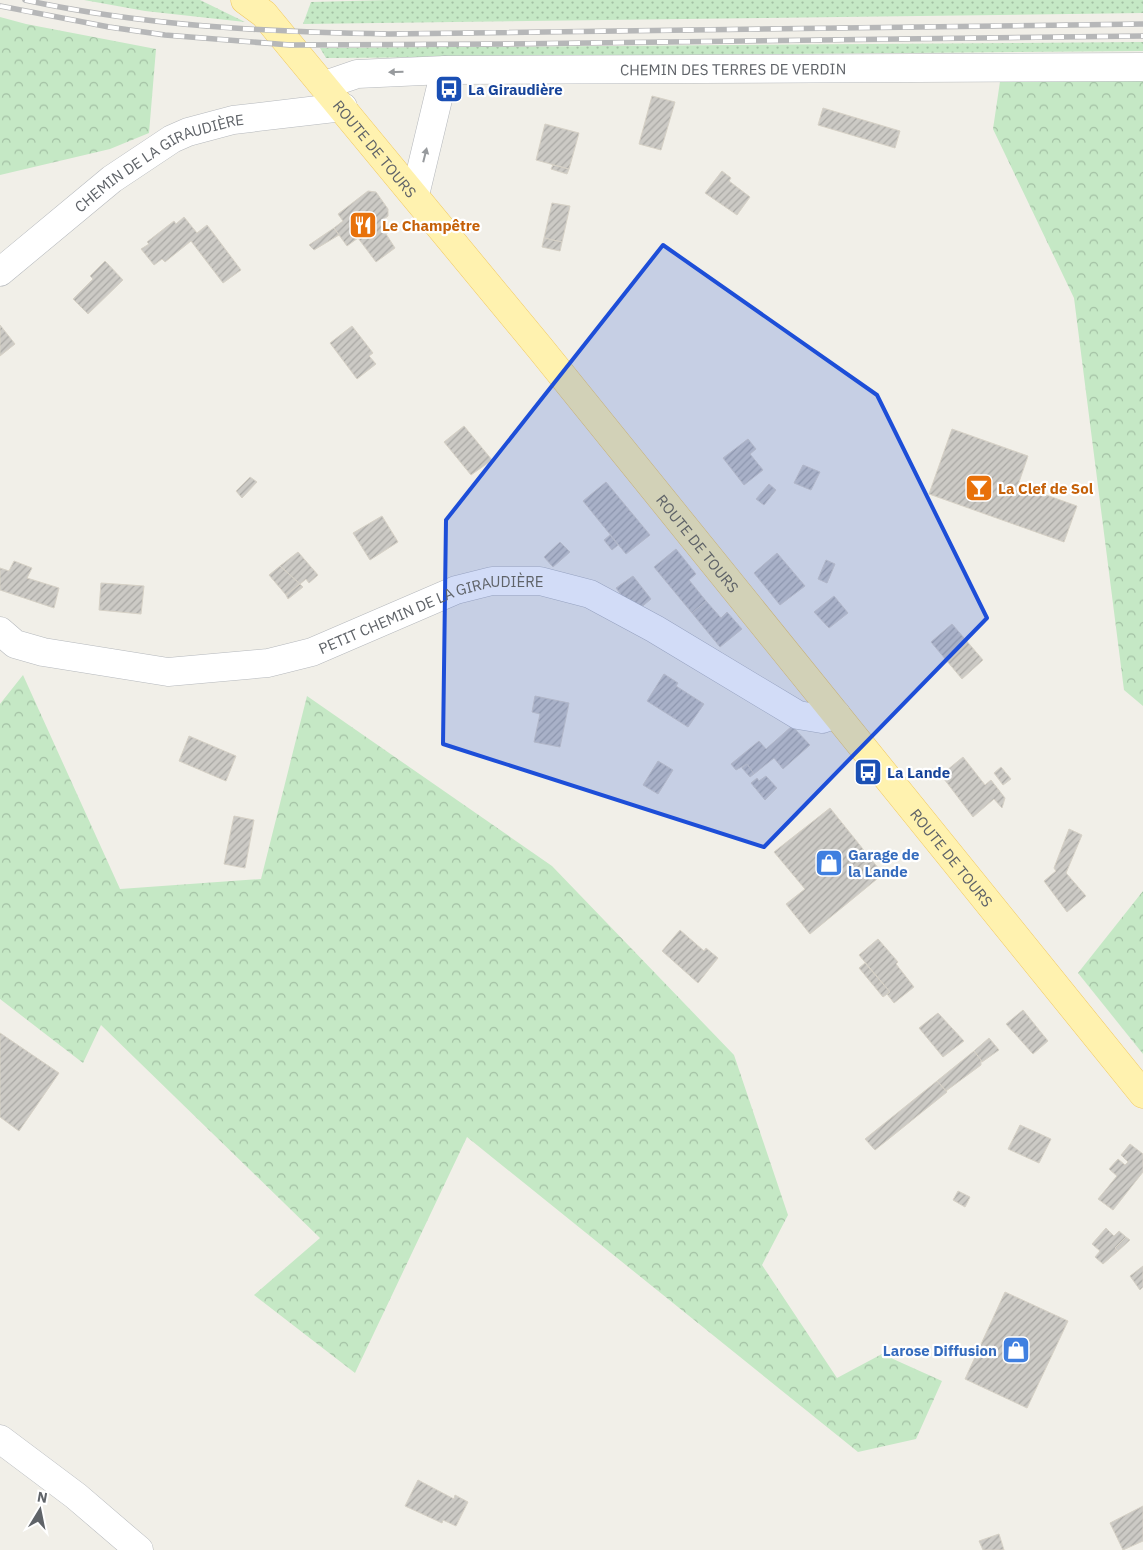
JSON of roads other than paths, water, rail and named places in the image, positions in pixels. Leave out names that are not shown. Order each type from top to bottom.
[{"type":"main road","name":"ROUTE DE TOURS","points":[[254,2],[416,195],[1143,1094]]},
{"type":"street","name":"CHEMIN DES TERRES DE VERDIN","points":[[324,85],[357,74],[445,70],[1143,67]]},
{"type":"street","points":[[416,195],[445,70]]},
{"type":"street","name":"CHEMIN DE LA GIRAUDIÈRE","points":[[0,272],[112,179],[172,139],[188,132],[233,120],[343,107]]},
{"type":"street","name":"PETIT CHEMIN DE LA GIRAUDIÈRE","points":[[0,631],[15,644],[43,652],[168,672],[268,664],[312,652],[456,590],[492,580],[540,581],[590,594],[655,629],[798,715],[822,719],[836,714]]},
{"type":"street","points":[[0,1440],[76,1496],[138,1550]]},
{"type":"railway","points":[[25,0],[70,9],[160,22],[297,32],[389,34],[1143,24]]},
{"type":"railway","points":[[0,6],[109,27],[165,35],[290,45],[1143,36]]},
{"type":"place","name":"La Giraudière","points":[[449,89]]},
{"type":"place","name":"Le Champêtre","points":[[363,225]]},
{"type":"place","name":"La Clef de Sol","points":[[979,488]]},
{"type":"place","name":"La Lande","points":[[868,772]]},
{"type":"place","name":"Garage de la Lande","points":[[829,863]]},
{"type":"place","name":"Larose Diffusion","points":[[1016,1350]]}]
